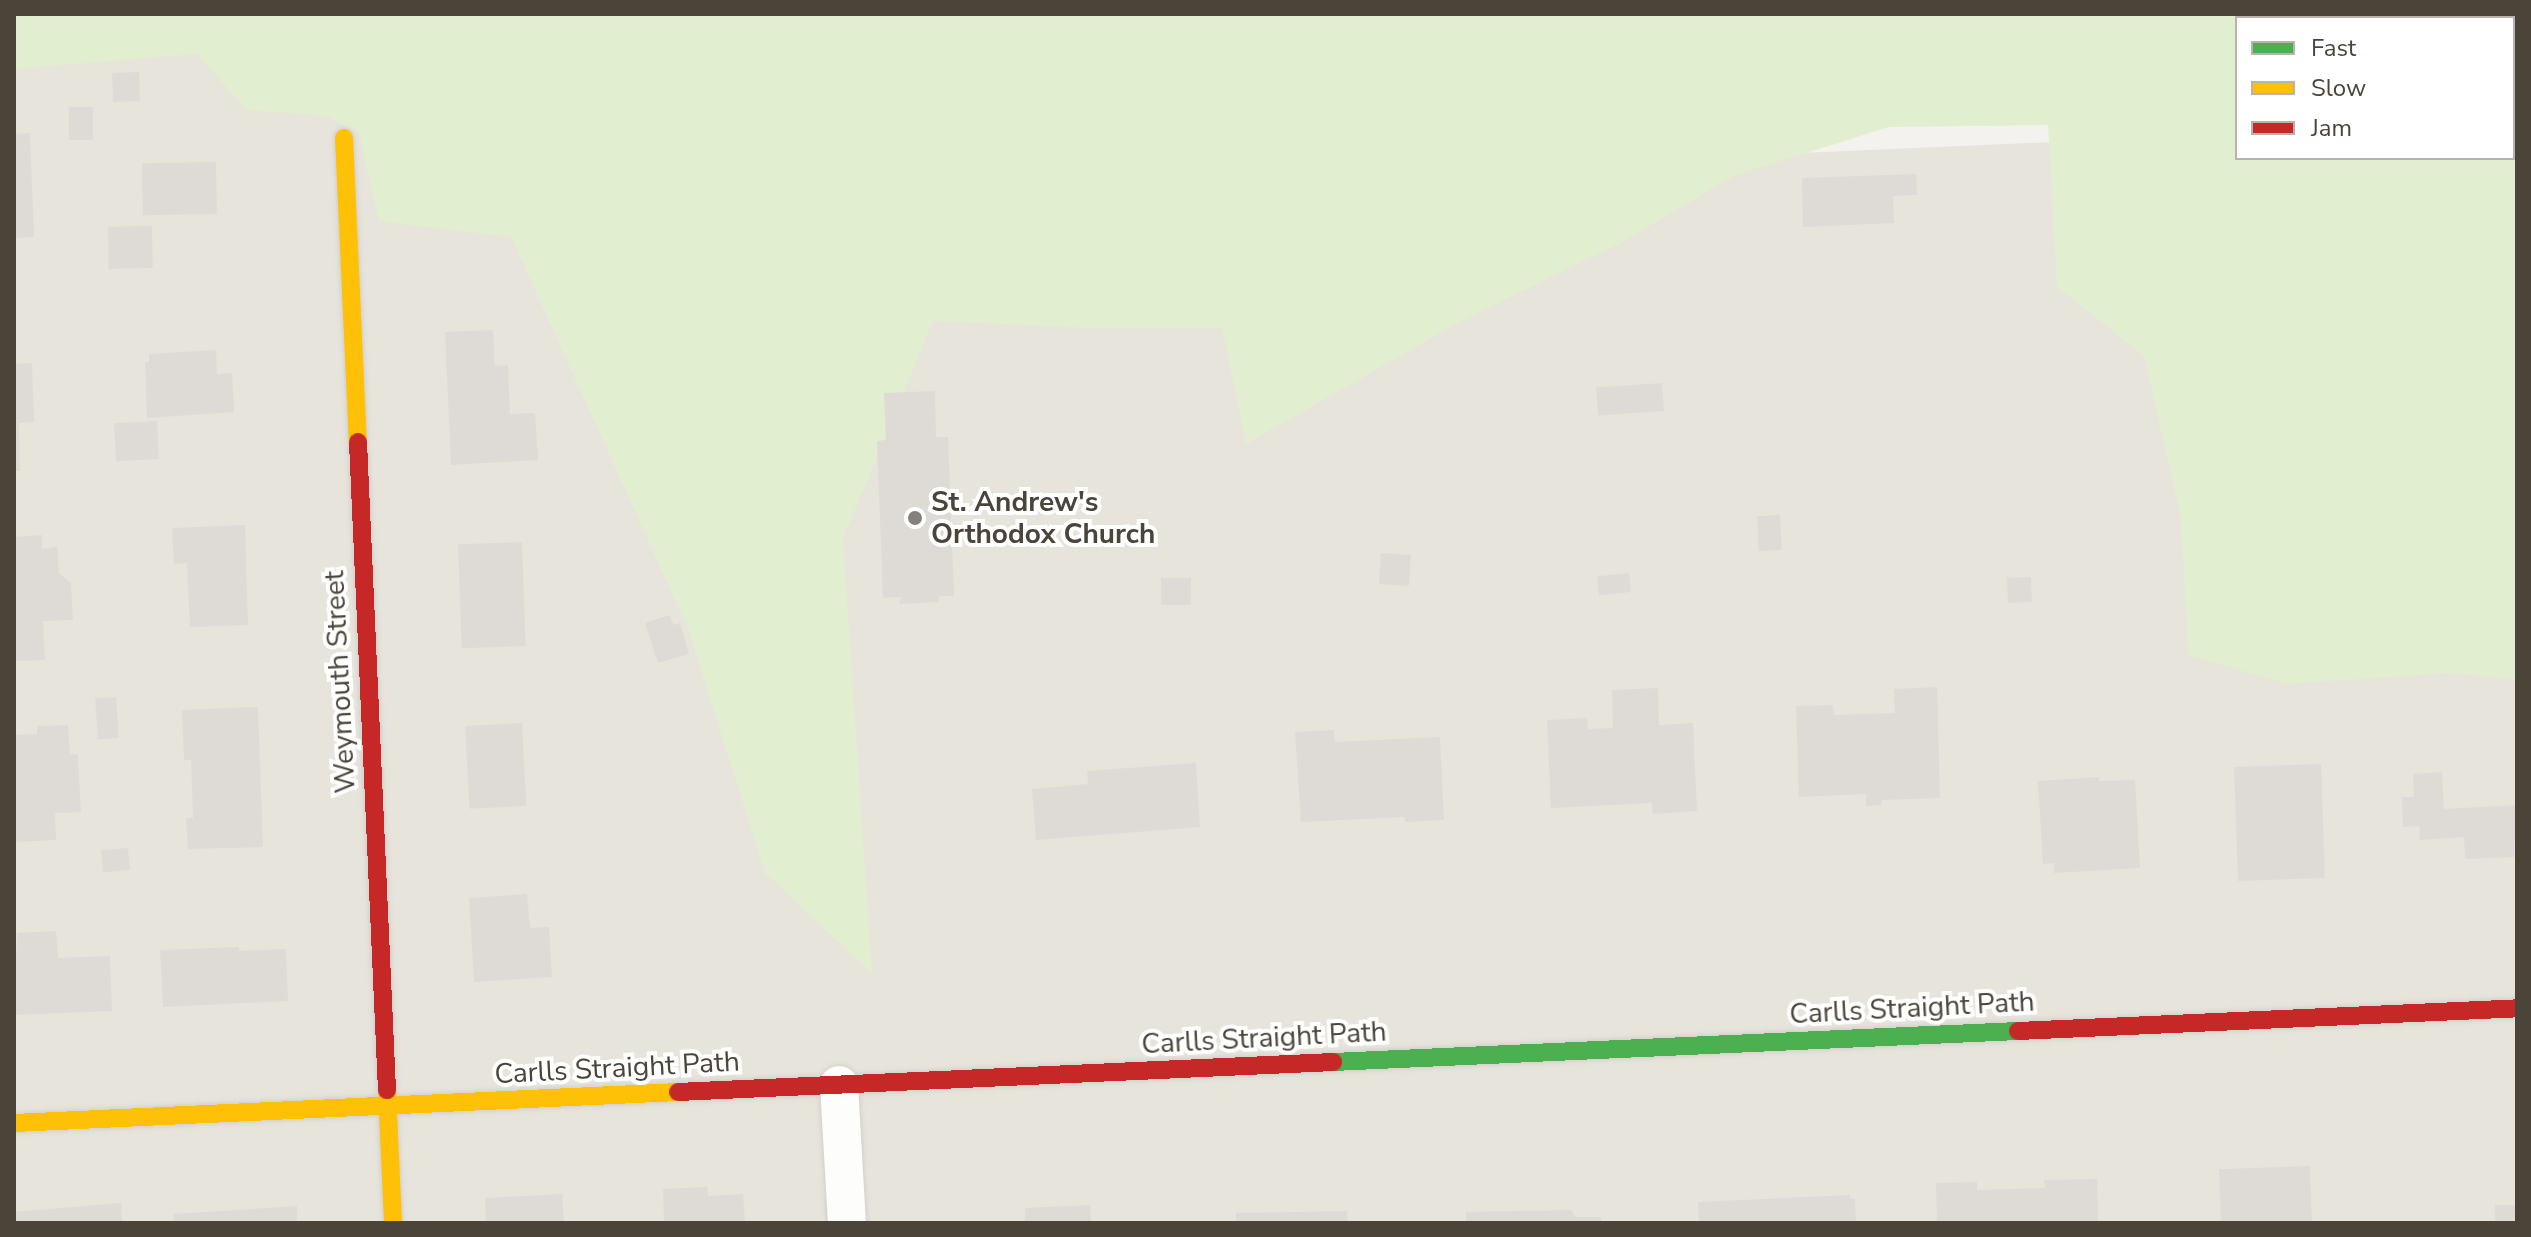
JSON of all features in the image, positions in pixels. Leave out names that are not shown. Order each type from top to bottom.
[{"type":"street","name":"Weymouth Street","points":[[344,138],[393,1223]]},
{"type":"street","name":"Carlls Straight Path","points":[[14,1123],[2517,1008]]},
{"type":"street","points":[[839,1085],[847,1223]]},
{"type":"shaded area","points":[[14,23],[1571,163],[2235,134],[2235,160],[2515,160],[2517,122],[2517,1223],[14,1223]]},
{"type":"green space","points":[[14,14],[2517,14],[2517,679],[2445,673],[2287,684],[2188,655],[2181,519],[2144,356],[2057,287],[2048,125],[1889,127],[1733,176],[1619,244],[1463,320],[1246,444],[1222,328],[1091,328],[933,321],[843,539],[872,974],[765,873],[688,629],[511,237],[379,221],[359,133],[325,116],[247,110],[197,54],[14,69]]},
{"type":"building","points":[[139,72],[140,101],[113,102],[112,73]]},
{"type":"building","points":[[69,107],[93,107],[93,140],[69,140]]},
{"type":"building","points":[[30,133],[34,237],[14,238],[14,134]]},
{"type":"building","points":[[216,162],[217,214],[143,215],[142,163]]},
{"type":"building","points":[[1916,174],[1917,195],[1893,196],[1894,223],[1803,227],[1802,178]]},
{"type":"building","points":[[152,226],[153,268],[109,269],[108,227]]},
{"type":"building","points":[[493,330],[495,366],[508,365],[510,414],[535,413],[538,460],[451,465],[445,332]]},
{"type":"building","points":[[216,350],[217,374],[232,373],[234,412],[147,418],[145,362],[149,362],[149,354]]},
{"type":"building","points":[[32,363],[34,422],[19,423],[20,471],[14,471],[14,364]]},
{"type":"building","points":[[1662,383],[1664,411],[1598,416],[1596,388]]},
{"type":"building","name":"St. Andrew's Orthodox Church","points":[[935,391],[936,437],[948,437],[954,596],[939,596],[939,602],[899,604],[901,597],[883,598],[877,441],[886,440],[884,393]]},
{"type":"building","points":[[157,421],[159,459],[116,461],[114,423]]},
{"type":"building","points":[[1780,515],[1782,550],[1759,551],[1757,516]]},
{"type":"building","points":[[245,525],[248,625],[190,627],[187,563],[174,564],[172,528]]},
{"type":"building","points":[[42,535],[42,549],[57,547],[59,573],[71,583],[73,620],[43,621],[45,660],[14,661],[14,537]]},
{"type":"building","points":[[522,542],[526,646],[462,648],[458,544]]},
{"type":"building","points":[[1381,553],[1411,555],[1409,586],[1379,584]]},
{"type":"building","points":[[1629,573],[1631,592],[1599,595],[1597,576]]},
{"type":"building","points":[[2031,577],[2032,602],[2008,603],[2007,578]]},
{"type":"building","points":[[1161,578],[1191,578],[1191,605],[1161,605]]},
{"type":"building","points":[[670,615],[673,625],[680,623],[689,654],[658,663],[645,623]]},
{"type":"building","points":[[1937,687],[1940,798],[1881,800],[1881,805],[1866,806],[1866,794],[1799,797],[1796,706],[1833,705],[1834,715],[1895,713],[1894,689]]},
{"type":"building","points":[[1658,688],[1659,725],[1693,723],[1697,811],[1653,814],[1652,803],[1551,808],[1547,720],[1587,718],[1588,729],[1613,728],[1612,690]]},
{"type":"building","points":[[116,697],[119,738],[98,739],[95,698]]},
{"type":"building","points":[[258,707],[263,847],[188,849],[186,818],[193,818],[191,760],[184,760],[182,710]]},
{"type":"building","points":[[522,723],[526,806],[469,809],[465,726]]},
{"type":"building","points":[[68,725],[70,755],[78,754],[81,812],[55,813],[56,840],[14,842],[14,735],[37,734],[37,726]]},
{"type":"building","points":[[1334,730],[1335,742],[1440,737],[1444,820],[1405,822],[1405,817],[1301,822],[1295,732]]},
{"type":"building","points":[[1196,763],[1200,827],[1036,840],[1032,789],[1088,784],[1087,771]]},
{"type":"building","points":[[2321,764],[2325,878],[2238,881],[2234,767]]},
{"type":"building","points":[[2442,772],[2444,809],[2517,805],[2514,857],[2465,859],[2464,837],[2420,840],[2419,826],[2403,827],[2402,797],[2414,797],[2413,774]]},
{"type":"building","points":[[2099,777],[2099,781],[2135,780],[2140,868],[2054,873],[2054,863],[2043,864],[2038,781]]},
{"type":"building","points":[[128,848],[130,870],[103,872],[101,850]]},
{"type":"building","points":[[527,894],[530,928],[549,927],[552,977],[474,982],[469,898]]},
{"type":"building","points":[[56,931],[58,958],[110,956],[112,1011],[14,1015],[17,933]]},
{"type":"building","points":[[239,947],[239,951],[286,949],[288,1001],[163,1007],[160,950]]},
{"type":"building","points":[[2310,1166],[2312,1223],[2221,1223],[2219,1169]]},
{"type":"building","points":[[2097,1179],[2098,1223],[1937,1223],[1936,1183],[1977,1182],[1977,1190],[2045,1188],[2044,1180]]},
{"type":"building","points":[[707,1187],[708,1196],[743,1194],[745,1223],[664,1223],[663,1189]]},
{"type":"building","points":[[562,1194],[564,1223],[486,1223],[485,1198]]},
{"type":"building","points":[[1850,1195],[1850,1199],[1855,1199],[1856,1223],[1699,1223],[1698,1202]]},
{"type":"building","points":[[121,1203],[122,1223],[14,1223],[14,1212]]},
{"type":"building","points":[[1090,1205],[1091,1223],[1025,1223],[1025,1208]]},
{"type":"building","points":[[2495,1205],[2517,1205],[2517,1223],[2495,1223]]},
{"type":"building","points":[[297,1206],[297,1223],[174,1223],[173,1214]]},
{"type":"building","points":[[1571,1210],[1575,1217],[1601,1217],[1602,1223],[1466,1223],[1466,1212]]},
{"type":"building","points":[[1347,1211],[1348,1223],[1236,1223],[1236,1213]]},
{"type":"traffic: fast","points":[[1333,1062],[2018,1031]]},
{"type":"traffic: slow","points":[[344,138],[358,442]]},
{"type":"traffic: slow","points":[[387,1090],[393,1223]]},
{"type":"traffic: slow","points":[[14,1123],[678,1092]]},
{"type":"traffic: jam","points":[[358,442],[387,1090]]},
{"type":"traffic: jam","points":[[2018,1031],[2517,1008]]},
{"type":"traffic: jam","points":[[678,1092],[1333,1062]]},
{"type":"place","name":"St. Andrew's Orthodox Church","points":[[915,518]]}]
